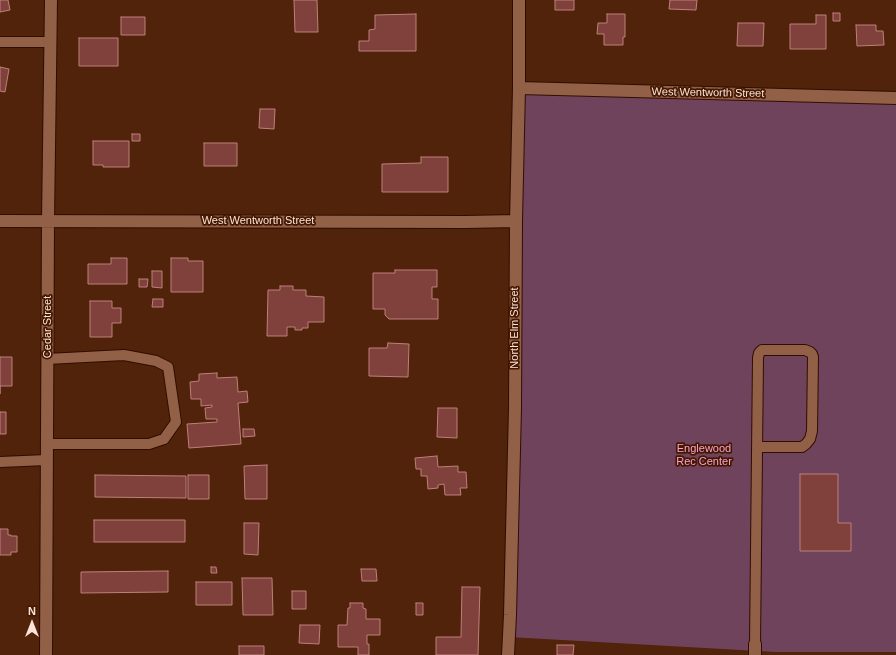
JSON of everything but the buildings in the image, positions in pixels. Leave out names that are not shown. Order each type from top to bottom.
[{"type":"street","name":"Cedar Street","points":[[46,655],[48,221],[51,0]]},
{"type":"street","name":"North Elm Street","points":[[508,655],[515,408],[519,0]]},
{"type":"street","name":"West Wentworth Street","points":[[519,88],[896,98]]},
{"type":"street","name":"West Wentworth Street","points":[[0,221],[516,221]]},
{"type":"lane","points":[[0,42],[50,42]]},
{"type":"lane","points":[[755,650],[757,447],[758,358],[759,353],[762,350],[805,350],[810,352],[813,357],[812,431],[810,439],[802,447],[757,447]]},
{"type":"lane","points":[[47,359],[124,355],[156,361],[168,367],[176,422],[164,439],[149,444],[47,444]]},
{"type":"lane","points":[[0,462],[47,460]]},
{"type":"green space","name":"Englewood Rec Center","points":[[519,88],[896,98],[896,652],[776,652],[509,637]]}]
